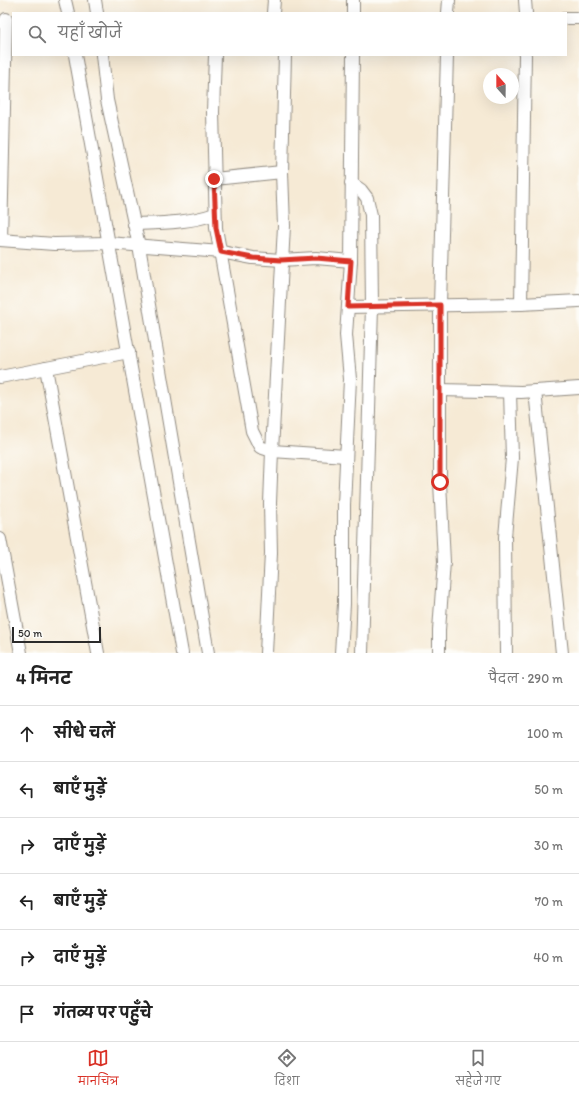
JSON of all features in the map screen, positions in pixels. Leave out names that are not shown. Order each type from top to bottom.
[{"type":"street","points":[[66,0],[68,12]]},
{"type":"street","points":[[95,0],[97,12]]},
{"type":"street","points":[[273,12],[274,0]]},
{"type":"street","points":[[353,0],[353,12]]},
{"type":"street","points":[[448,12],[449,0]]},
{"type":"street","points":[[525,0],[526,12]]},
{"type":"street","points":[[567,18],[579,18]]},
{"type":"street","points":[[6,19],[0,240],[54,244],[108,243],[221,252],[253,258],[281,260],[316,258],[351,261]]},
{"type":"street","points":[[76,56],[108,243],[129,352],[182,653]]},
{"type":"street","points":[[102,56],[107,100],[139,246],[208,653]]},
{"type":"street","points":[[215,56],[213,112],[215,214],[252,431],[260,447],[272,451],[346,456]]},
{"type":"street","points":[[266,653],[271,553],[270,504],[272,451],[284,226],[282,172],[285,56]]},
{"type":"street","points":[[341,653],[344,604],[344,505],[350,379],[346,335],[351,261],[353,56]]},
{"type":"street","points":[[439,653],[439,630],[444,562],[440,482],[440,305],[447,56]]},
{"type":"street","points":[[521,304],[525,56]]},
{"type":"street","points":[[214,179],[282,172]]},
{"type":"street","points":[[351,183],[361,190],[370,205],[372,306],[362,653]]},
{"type":"street","points":[[134,224],[180,222],[201,219],[215,214]]},
{"type":"street","points":[[348,307],[521,304],[579,301]]},
{"type":"street","points":[[0,377],[129,352]]},
{"type":"street","points":[[46,368],[98,653]]},
{"type":"street","points":[[440,390],[510,392],[579,388]]},
{"type":"street","points":[[535,391],[562,653]]},
{"type":"street","points":[[506,653],[505,537],[512,458],[510,392]]},
{"type":"street","points":[[0,539],[21,653]]},
{"type":"route","points":[[214,179],[216,228],[221,252],[253,258],[281,260],[316,258],[351,261],[348,307],[440,305],[440,482]]}]
